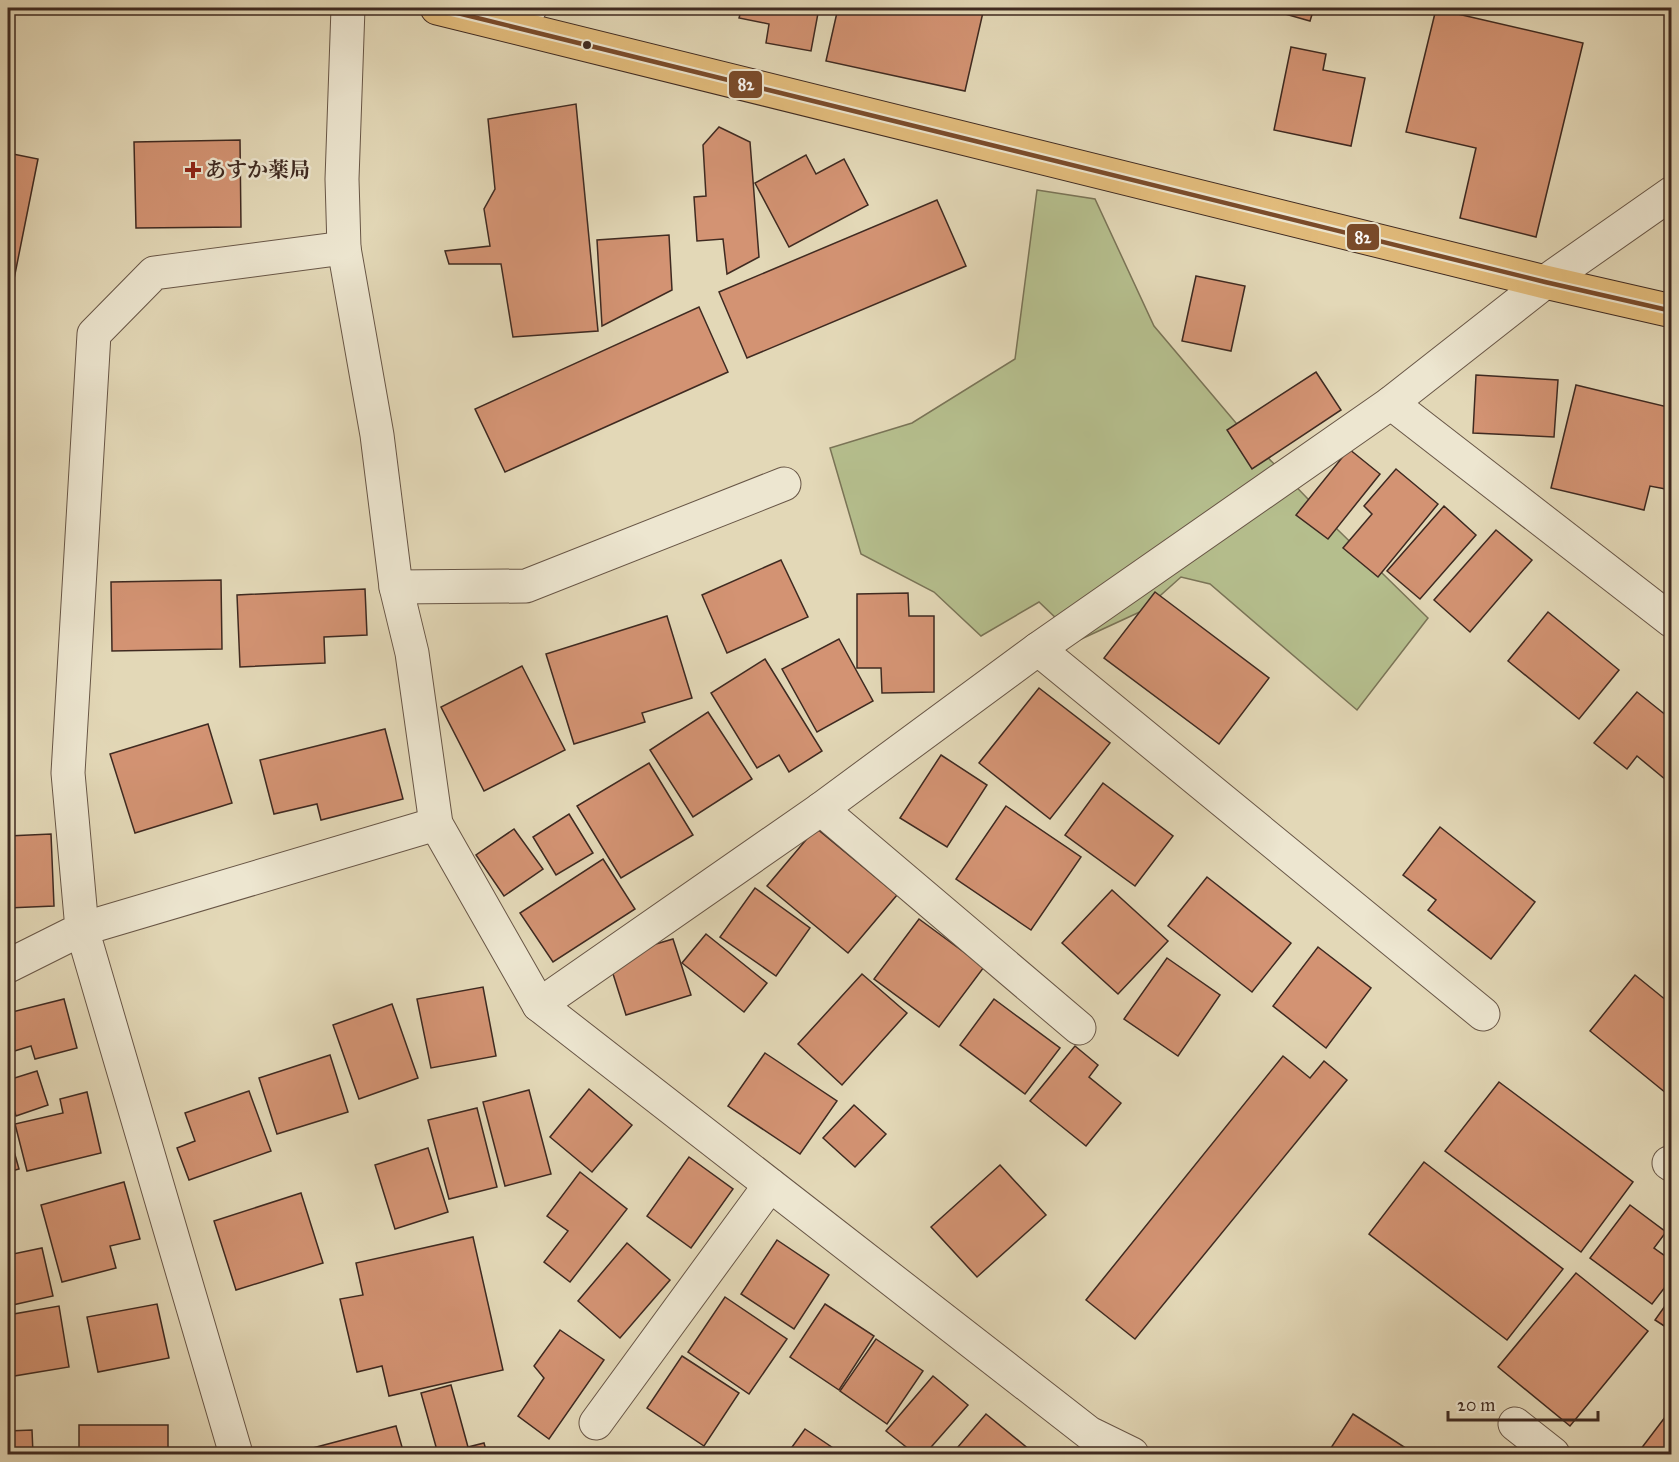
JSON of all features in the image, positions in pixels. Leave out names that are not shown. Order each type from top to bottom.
[{"type":"main road","points":[[437,8],[1545,282],[1671,311]]},
{"type":"street","points":[[348,8],[342,179],[344,248],[377,435],[396,587],[412,653],[436,824],[539,1005],[770,1185],[1080,1444],[1132,1455]]},
{"type":"street","points":[[501,24],[530,8]]},
{"type":"street","points":[[539,1005],[821,809],[1038,649],[1391,403],[1545,282],[1671,194]]},
{"type":"street","points":[[236,1455],[82,929],[68,773],[94,334],[154,273],[344,248]]},
{"type":"street","points":[[1391,403],[1671,621]]},
{"type":"street","points":[[396,587],[526,586],[784,484]]},
{"type":"street","points":[[1038,649],[1484,1014]]},
{"type":"street","points":[[821,809],[1079,1028]]},
{"type":"street","points":[[8,966],[82,929],[436,824]]},
{"type":"street","points":[[596,1423],[770,1185]]},
{"type":"street","points":[[1515,1424],[1553,1455]]},
{"type":"green space","points":[[1037,190],[1095,199],[1154,326],[1247,436],[1428,618],[1357,710],[1210,584],[1181,577],[1144,610],[1079,640],[1039,602],[981,636],[934,592],[861,554],[830,448],[912,423],[1015,359]]},
{"type":"building","points":[[742,8],[819,8],[811,51],[766,43],[769,24],[739,18]]},
{"type":"building","points":[[838,8],[984,8],[965,91],[826,61]]},
{"type":"building","points":[[1268,8],[1314,8],[1310,21]]},
{"type":"building","points":[[1436,9],[1583,43],[1536,237],[1460,218],[1476,148],[1406,132]]},
{"type":"building","points":[[1291,47],[1326,54],[1323,70],[1365,78],[1351,146],[1274,130]]},
{"type":"building","points":[[576,104],[598,331],[513,337],[501,264],[449,264],[445,251],[490,246],[484,209],[495,189],[488,119]]},
{"type":"building","points":[[719,127],[750,142],[759,257],[727,274],[723,239],[697,241],[694,197],[706,196],[703,145]]},
{"type":"building","points":[[240,140],[241,227],[136,228],[134,142]]},
{"type":"building","points":[[8,153],[38,159],[8,309]]},
{"type":"building","points":[[806,155],[816,174],[844,159],[868,205],[789,247],[755,183]]},
{"type":"building","points":[[937,200],[966,266],[747,358],[719,292]]},
{"type":"building","points":[[669,235],[672,290],[602,326],[597,240]]},
{"type":"building","points":[[1196,276],[1245,286],[1231,351],[1182,341]]},
{"type":"building","points":[[699,307],[728,372],[505,472],[475,409]]},
{"type":"building","points":[[1316,372],[1341,410],[1252,469],[1227,430]]},
{"type":"building","points":[[1476,375],[1558,380],[1554,437],[1473,433]]},
{"type":"building","points":[[1576,385],[1672,408],[1671,490],[1650,486],[1644,510],[1551,488]]},
{"type":"building","points":[[1349,449],[1380,474],[1328,539],[1296,515]]},
{"type":"building","points":[[1396,469],[1438,504],[1378,577],[1343,548],[1372,514],[1364,506]]},
{"type":"building","points":[[1444,506],[1476,535],[1420,599],[1387,571]]},
{"type":"building","points":[[1496,530],[1532,560],[1470,632],[1434,600]]},
{"type":"building","points":[[781,560],[808,617],[727,653],[702,595]]},
{"type":"building","points":[[221,580],[222,649],[112,651],[111,582]]},
{"type":"building","points":[[365,589],[367,635],[324,637],[325,663],[240,667],[237,595]]},
{"type":"building","points":[[1155,592],[1269,678],[1219,744],[1104,658]]},
{"type":"building","points":[[908,593],[909,616],[934,616],[934,692],[882,693],[881,668],[857,668],[857,594]]},
{"type":"building","points":[[1548,612],[1619,670],[1579,719],[1508,661]]},
{"type":"building","points":[[667,616],[692,698],[642,713],[645,722],[574,744],[546,654]]},
{"type":"building","points":[[839,639],[873,701],[817,732],[782,669]]},
{"type":"building","points":[[765,659],[822,751],[789,772],[779,755],[757,768],[711,693]]},
{"type":"building","points":[[522,666],[565,750],[484,791],[441,707]]},
{"type":"building","points":[[1039,688],[1110,743],[1050,819],[979,763]]},
{"type":"building","points":[[1637,692],[1672,720],[1672,785],[1637,756],[1627,769],[1594,743]]},
{"type":"building","points":[[708,712],[752,779],[693,817],[650,750]]},
{"type":"building","points":[[208,724],[232,803],[135,833],[110,754]]},
{"type":"building","points":[[385,729],[403,799],[321,820],[317,804],[274,814],[260,760]]},
{"type":"building","points":[[941,755],[987,785],[947,847],[900,818]]},
{"type":"building","points":[[649,763],[693,835],[621,878],[577,806]]},
{"type":"building","points":[[1103,783],[1173,836],[1135,886],[1065,835]]},
{"type":"building","points":[[1006,806],[1081,857],[1031,930],[956,879]]},
{"type":"building","points":[[569,814],[593,853],[556,875],[533,837]]},
{"type":"building","points":[[1440,827],[1535,902],[1491,959],[1428,910],[1436,900],[1403,875]]},
{"type":"building","points":[[816,828],[897,895],[848,953],[767,886]]},
{"type":"building","points":[[514,829],[543,869],[504,896],[476,855]]},
{"type":"building","points":[[51,834],[54,906],[8,908],[8,836]]},
{"type":"building","points":[[603,859],[635,909],[553,962],[520,913]]},
{"type":"building","points":[[1207,877],[1291,943],[1252,992],[1168,926]]},
{"type":"building","points":[[755,888],[810,928],[776,976],[720,937]]},
{"type":"building","points":[[1112,890],[1168,941],[1118,994],[1062,943]]},
{"type":"building","points":[[919,919],[984,967],[939,1027],[874,979]]},
{"type":"building","points":[[706,934],[767,983],[744,1012],[682,963]]},
{"type":"building","points":[[673,939],[691,995],[626,1015],[608,958]]},
{"type":"building","points":[[1318,947],[1371,988],[1326,1048],[1273,1006]]},
{"type":"building","points":[[1167,958],[1220,995],[1178,1056],[1124,1019]]},
{"type":"building","points":[[862,974],[907,1013],[842,1085],[798,1044]]},
{"type":"building","points":[[1635,975],[1672,1005],[1672,1098],[1590,1031]]},
{"type":"building","points":[[483,987],[496,1056],[431,1068],[417,999]]},
{"type":"building","points":[[64,999],[77,1048],[35,1059],[31,1046],[8,1053],[8,1013]]},
{"type":"building","points":[[994,999],[1060,1048],[1025,1094],[960,1045]]},
{"type":"building","points":[[392,1004],[418,1078],[359,1099],[333,1025]]},
{"type":"building","points":[[1075,1046],[1098,1065],[1089,1077],[1121,1103],[1086,1146],[1030,1101]]},
{"type":"building","points":[[765,1053],[837,1101],[800,1154],[728,1106]]},
{"type":"building","points":[[330,1055],[348,1112],[277,1134],[259,1078]]},
{"type":"building","points":[[1283,1056],[1310,1078],[1324,1061],[1347,1080],[1135,1339],[1086,1300]]},
{"type":"building","points":[[37,1071],[48,1105],[16,1116],[8,1090],[8,1080]]},
{"type":"building","points":[[1499,1082],[1633,1182],[1581,1252],[1445,1151]]},
{"type":"building","points":[[589,1089],[632,1125],[592,1172],[550,1137]]},
{"type":"building","points":[[529,1090],[551,1174],[505,1186],[483,1102]]},
{"type":"building","points":[[249,1091],[271,1151],[189,1180],[177,1148],[195,1141],[185,1113]]},
{"type":"building","points":[[87,1092],[101,1153],[27,1171],[15,1124],[63,1113],[60,1099]]},
{"type":"building","points":[[854,1105],[886,1134],[855,1167],[823,1138]]},
{"type":"building","points":[[477,1108],[497,1187],[449,1199],[428,1120]]},
{"type":"building","points":[[8,1130],[19,1169],[8,1172]]},
{"type":"building","points":[[428,1148],[448,1212],[395,1229],[375,1165]]},
{"type":"building","points":[[689,1157],[733,1189],[691,1248],[647,1216]]},
{"type":"building","points":[[1424,1162],[1563,1269],[1507,1340],[1369,1234]]},
{"type":"building","points":[[1000,1165],[1046,1215],[977,1277],[931,1227]]},
{"type":"building","points":[[580,1172],[627,1209],[570,1282],[544,1262],[568,1231],[547,1216]]},
{"type":"building","points":[[124,1182],[140,1239],[110,1246],[116,1268],[62,1282],[41,1205]]},
{"type":"building","points":[[301,1193],[323,1263],[236,1290],[214,1221]]},
{"type":"building","points":[[1630,1205],[1666,1232],[1654,1248],[1672,1261],[1672,1278],[1652,1304],[1590,1258]]},
{"type":"building","points":[[473,1237],[503,1370],[389,1396],[382,1366],[357,1372],[340,1299],[363,1295],[356,1263]]},
{"type":"building","points":[[777,1240],[829,1275],[794,1329],[741,1294]]},
{"type":"building","points":[[627,1243],[670,1280],[620,1338],[578,1301]]},
{"type":"building","points":[[42,1248],[53,1296],[8,1306],[8,1255]]},
{"type":"building","points":[[1576,1273],[1648,1331],[1570,1426],[1498,1367]]},
{"type":"building","points":[[1672,1296],[1672,1331],[1655,1320]]},
{"type":"building","points":[[725,1297],[787,1339],[749,1394],[688,1352]]},
{"type":"building","points":[[157,1304],[169,1358],[98,1372],[87,1317]]},
{"type":"building","points":[[825,1304],[874,1336],[839,1390],[790,1357]]},
{"type":"building","points":[[59,1306],[69,1367],[8,1377],[8,1315]]},
{"type":"building","points":[[560,1330],[604,1360],[549,1439],[518,1416],[544,1378],[534,1366]]},
{"type":"building","points":[[876,1339],[923,1371],[887,1424],[840,1391]]},
{"type":"building","points":[[682,1356],[739,1393],[704,1446],[647,1408]]},
{"type":"building","points":[[933,1376],[968,1405],[925,1454],[915,1454],[886,1431]]},
{"type":"building","points":[[451,1385],[468,1447],[484,1443],[487,1454],[438,1454],[421,1393]]},
{"type":"building","points":[[1672,1408],[1672,1454],[1637,1454]]},
{"type":"building","points":[[986,1414],[1030,1450],[1026,1454],[952,1454]]},
{"type":"building","points":[[1353,1414],[1415,1454],[1327,1454]]},
{"type":"building","points":[[79,1425],[168,1425],[168,1454],[79,1454]]},
{"type":"building","points":[[396,1426],[404,1454],[290,1454]]},
{"type":"building","points":[[805,1429],[842,1454],[787,1454]]},
{"type":"building","points":[[32,1430],[33,1454],[8,1454],[8,1431]]},
{"type":"transit line","name":"82","points":[[437,8],[1545,282],[1672,311]]},
{"type":"place","name":"あすか薬局","points":[[193,170]]}]
